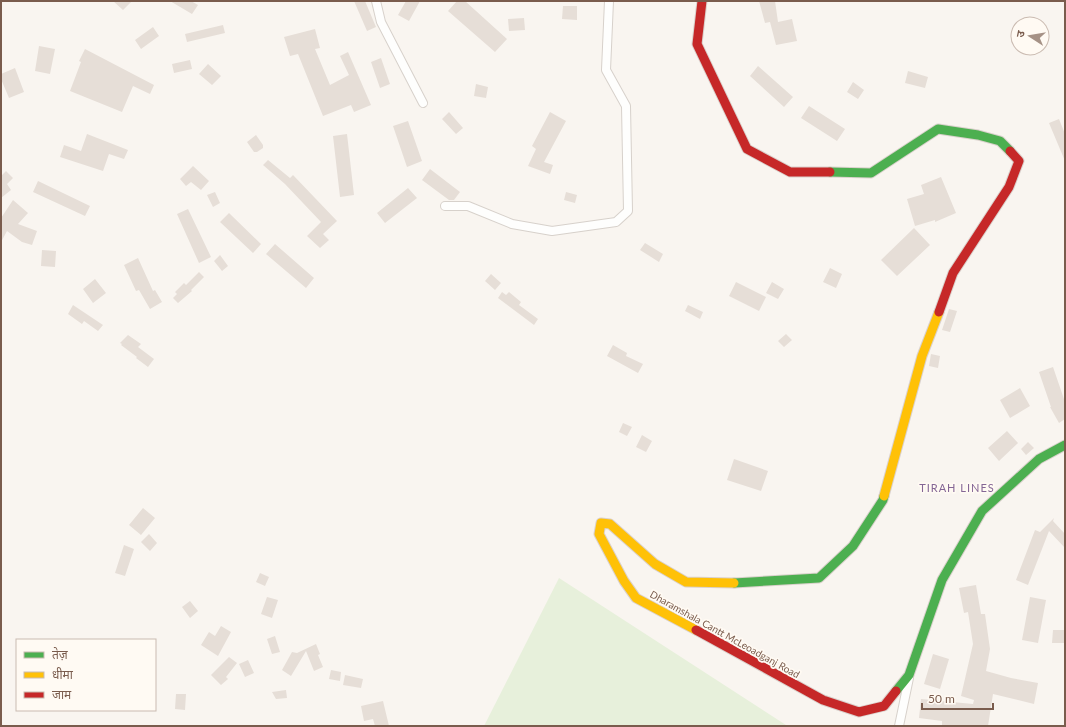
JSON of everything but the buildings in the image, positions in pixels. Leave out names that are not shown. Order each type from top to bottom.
[{"type":"main road","name":"Dharamshala Cantt McLeoadganj Road","points":[[702,1],[697,44],[747,149],[790,172],[871,173],[938,129],[978,135],[1000,141],[1019,161],[1009,187],[953,273],[922,356],[883,500],[853,546],[819,578],[736,584],[686,582],[654,564],[610,524],[601,523],[599,534],[624,581],[636,598],[729,647],[823,700],[859,712],[884,706],[909,675],[942,580],[982,512],[1039,459],[1065,445]]},
{"type":"street","points":[[376,1],[381,22],[423,103]]},
{"type":"street","points":[[445,206],[468,206],[512,224],[552,231],[616,222],[628,211],[626,106],[606,70],[609,1]]},
{"type":"street","points":[[899,726],[909,675]]},
{"type":"green space","points":[[559,578],[786,725],[786,726],[484,726]]},
{"type":"traffic: fast","points":[[830,172],[871,173],[938,129],[978,135],[1000,141],[1010,151]]},
{"type":"traffic: fast","points":[[896,691],[909,675],[942,580],[982,511],[1039,459],[1065,445]]},
{"type":"traffic: fast","points":[[734,583],[819,578],[853,546],[883,500],[884,496]]},
{"type":"traffic: slow","points":[[884,496],[922,356],[939,312]]},
{"type":"traffic: slow","points":[[696,630],[636,598],[624,581],[599,534],[601,523],[610,524],[655,564],[686,582],[734,583]]},
{"type":"traffic: jam","points":[[702,1],[697,44],[747,149],[790,172],[830,172]]},
{"type":"traffic: jam","points":[[939,312],[953,273],[1009,187],[1019,161],[1010,151]]},
{"type":"traffic: jam","points":[[696,630],[823,700],[859,712],[884,706],[896,691]]},
{"type":"district","name":"TIRAH LINES","points":[[957,488]]}]
